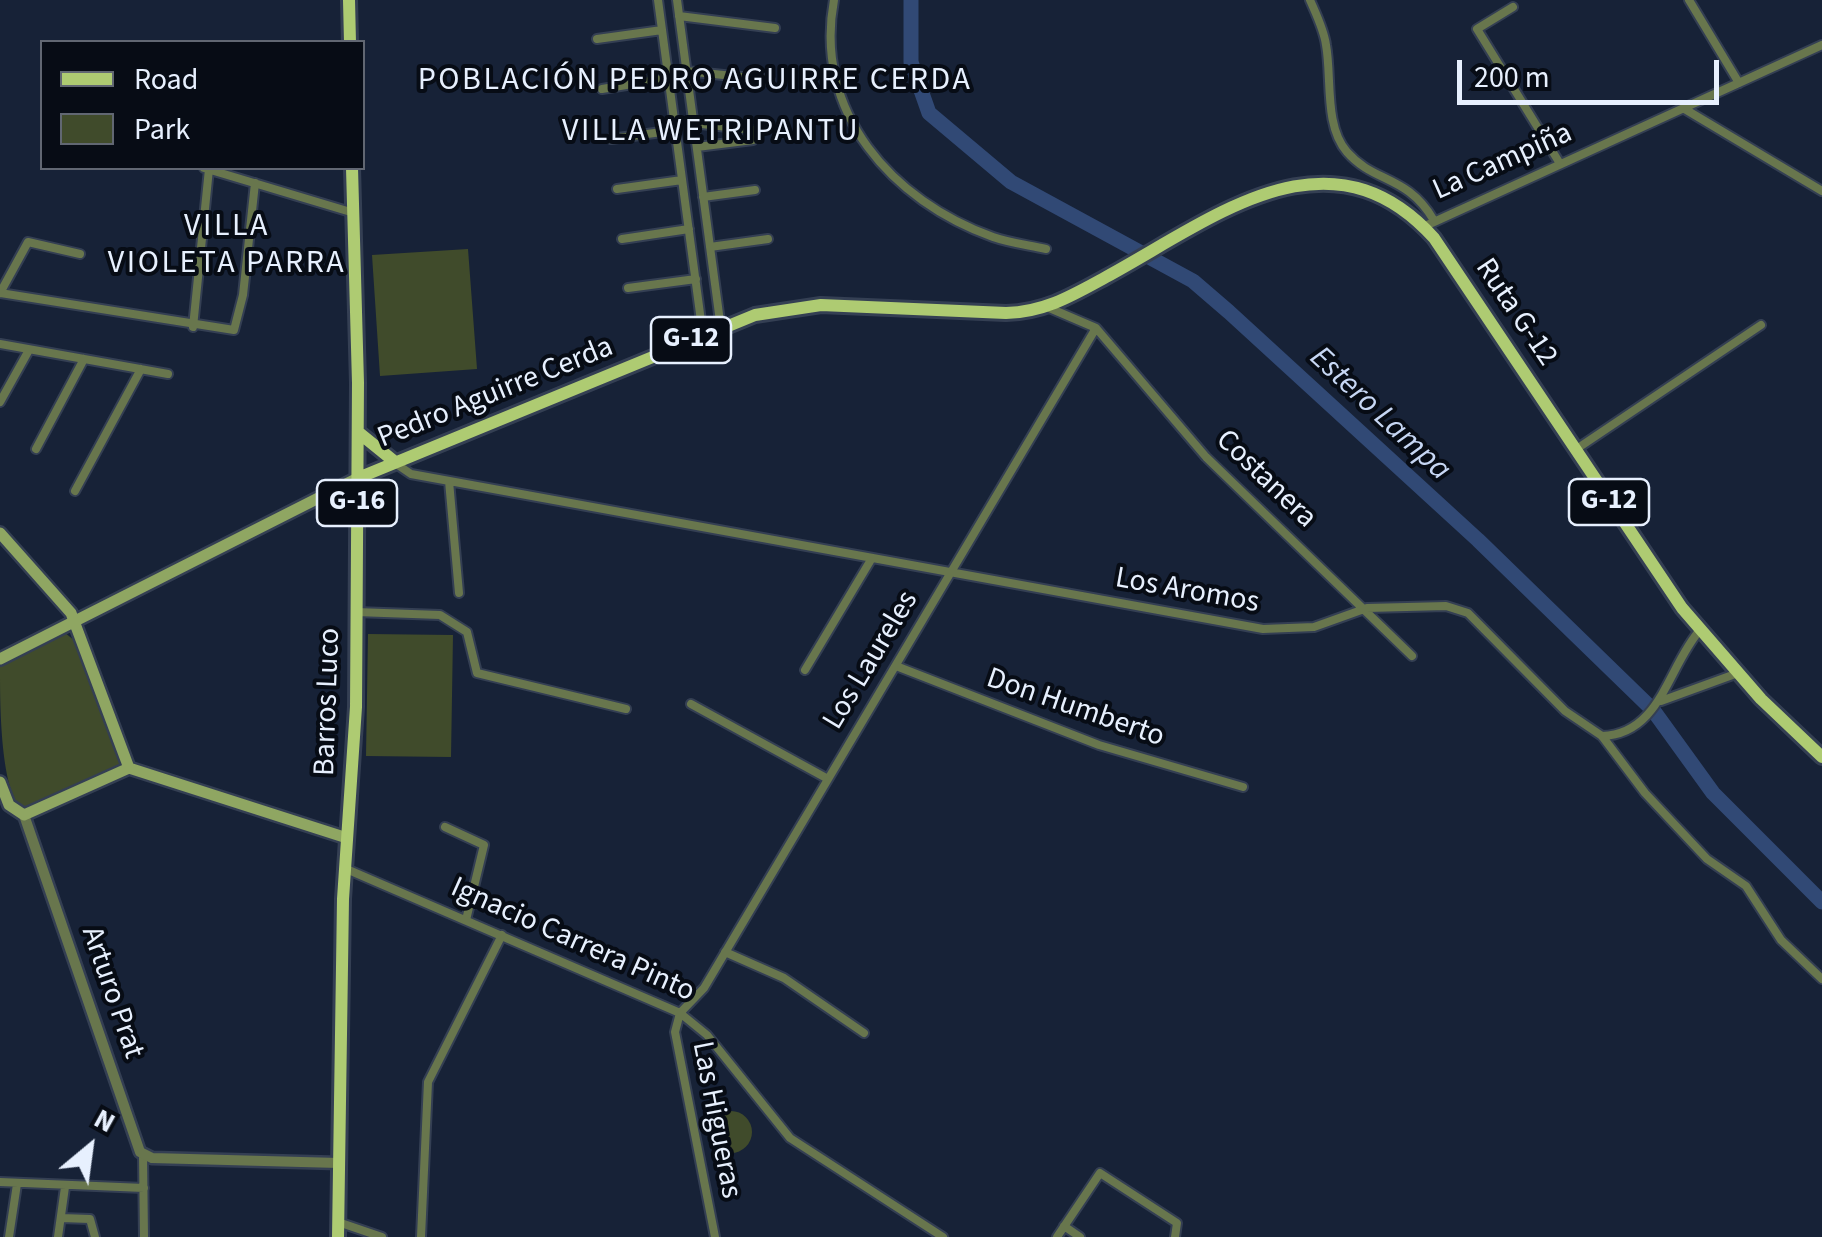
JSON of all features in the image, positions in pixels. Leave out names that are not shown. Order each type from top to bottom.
[{"type":"main road","points":[[349,0],[350,40]]},
{"type":"main road","name":"Barros Luco","points":[[338,1230],[344,868],[354,752],[358,478],[352,170]]},
{"type":"main road","name":"Ruta G-12","points":[[1046,307],[1275,190],[1332,182],[1384,197],[1428,223],[1649,563],[1738,673],[1822,757]]},
{"type":"main road","name":"Pedro Aguirre Cerda","points":[[0,659],[358,478],[755,315],[807,305],[1006,313],[1046,307]]},
{"type":"main road","points":[[358,432],[395,462]]},
{"type":"main road","points":[[0,533],[74,621],[130,768]]},
{"type":"main road","points":[[24,815],[130,768],[346,838]]},
{"type":"main road","name":"Arturo Prat","points":[[0,782],[9,804],[24,815]]},
{"type":"street","points":[[658,0],[703,336]]},
{"type":"street","points":[[677,0],[720,328]]},
{"type":"street","points":[[834,0],[829,27],[832,66],[842,108],[867,152],[935,209],[992,237],[1046,249]]},
{"type":"street","points":[[1310,0],[1326,41],[1334,126],[1341,143],[1354,158],[1420,196],[1428,223]]},
{"type":"street","points":[[1688,0],[1738,83]]},
{"type":"street","points":[[1513,7],[1477,29],[1559,162]]},
{"type":"street","points":[[679,16],[776,28]]},
{"type":"street","points":[[597,39],[662,30]]},
{"type":"street","name":"La Campiña","points":[[1428,223],[1822,46]]},
{"type":"street","points":[[602,90],[686,73],[770,80]]},
{"type":"street","points":[[670,92],[689,90]]},
{"type":"street","points":[[1683,108],[1822,191]]},
{"type":"street","points":[[693,123],[753,130],[758,134],[752,140],[696,147]]},
{"type":"street","points":[[611,139],[676,130]]},
{"type":"street","points":[[194,327],[206,170]]},
{"type":"street","points":[[213,170],[354,214]]},
{"type":"street","points":[[616,189],[682,180]]},
{"type":"street","points":[[80,254],[28,242],[0,293],[194,327],[234,330],[243,295],[255,183]]},
{"type":"street","points":[[703,197],[756,190]]},
{"type":"street","points":[[622,238],[689,229]]},
{"type":"street","points":[[710,247],[768,239]]},
{"type":"street","points":[[628,288],[715,286]]},
{"type":"street","points":[[1046,307],[1096,328]]},
{"type":"street","points":[[1575,450],[1761,325]]},
{"type":"street","name":"Los Laureles","points":[[680,1013],[704,988],[824,777],[896,666],[1096,328]]},
{"type":"street","name":"Costanera","points":[[1096,328],[1206,458],[1412,656]]},
{"type":"street","points":[[0,344],[168,374]]},
{"type":"street","points":[[0,402],[29,350]]},
{"type":"street","points":[[36,449],[84,359]]},
{"type":"street","points":[[75,490],[141,369]]},
{"type":"street","name":"Los Aromos","points":[[395,462],[407,473],[1263,630],[1314,626],[1366,608],[1446,606],[1468,613],[1564,711],[1602,736],[1645,793],[1707,859],[1746,886],[1781,940],[1822,979]]},
{"type":"street","points":[[450,480],[459,593]]},
{"type":"street","points":[[805,670],[872,558]]},
{"type":"street","points":[[356,612],[444,616],[468,636],[476,674],[626,709]]},
{"type":"street","points":[[1661,701],[1680,656],[1700,630]]},
{"type":"street","name":"Don Humberto","points":[[896,666],[1099,745],[1244,786]]},
{"type":"street","points":[[1602,736],[1632,728],[1661,701],[1738,673]]},
{"type":"street","points":[[692,704],[824,777]]},
{"type":"street","name":"Arturo Prat","points":[[24,815],[143,1154]]},
{"type":"street","points":[[446,828],[481,840],[484,846],[466,920]]},
{"type":"street","name":"Ignacio Carrera Pinto","points":[[344,868],[680,1013],[707,1035],[790,1138],[943,1237]]},
{"type":"street","points":[[420,1237],[428,1082],[502,935]]},
{"type":"street","points":[[725,952],[784,978],[864,1033]]},
{"type":"street","name":"Las Higueras","points":[[680,1013],[675,1032],[715,1237]]},
{"type":"street","points":[[144,1237],[143,1154],[338,1163]]},
{"type":"street","points":[[1058,1237],[1098,1173],[1180,1226],[1175,1237]]},
{"type":"street","points":[[0,1182],[64,1188],[144,1188]]},
{"type":"street","points":[[9,1237],[17,1184]]},
{"type":"street","points":[[58,1237],[64,1188]]},
{"type":"street","points":[[61,1218],[90,1219],[94,1237]]},
{"type":"street","points":[[1064,1226],[1080,1237]]},
{"type":"street","points":[[338,1230],[382,1237]]},
{"type":"green space","points":[[468,249],[477,369],[380,376],[372,255]]},
{"type":"green space","points":[[64,632],[75,641],[123,761],[121,768],[21,810],[5,763],[0,666]]},
{"type":"green space","points":[[368,634],[453,635],[451,757],[366,756]]},
{"type":"green space","points":[[731,1111],[746,1117],[752,1132],[746,1147],[731,1153],[716,1147],[710,1132],[716,1117]]},
{"type":"waterway","name":"Estero Lampa","points":[[911,0],[911,62],[929,113],[1011,182],[1193,281],[1229,312],[1478,540],[1653,710],[1713,793],[1822,902]]},
{"type":"district","name":"POBLACIÓN PEDRO AGUIRRE CERDA","points":[[695,82]]},
{"type":"district","name":"VILLA WETRIPANTU","points":[[711,133]]},
{"type":"district","name":"VILLA VIOLETA PARRA","points":[[227,246]]}]
